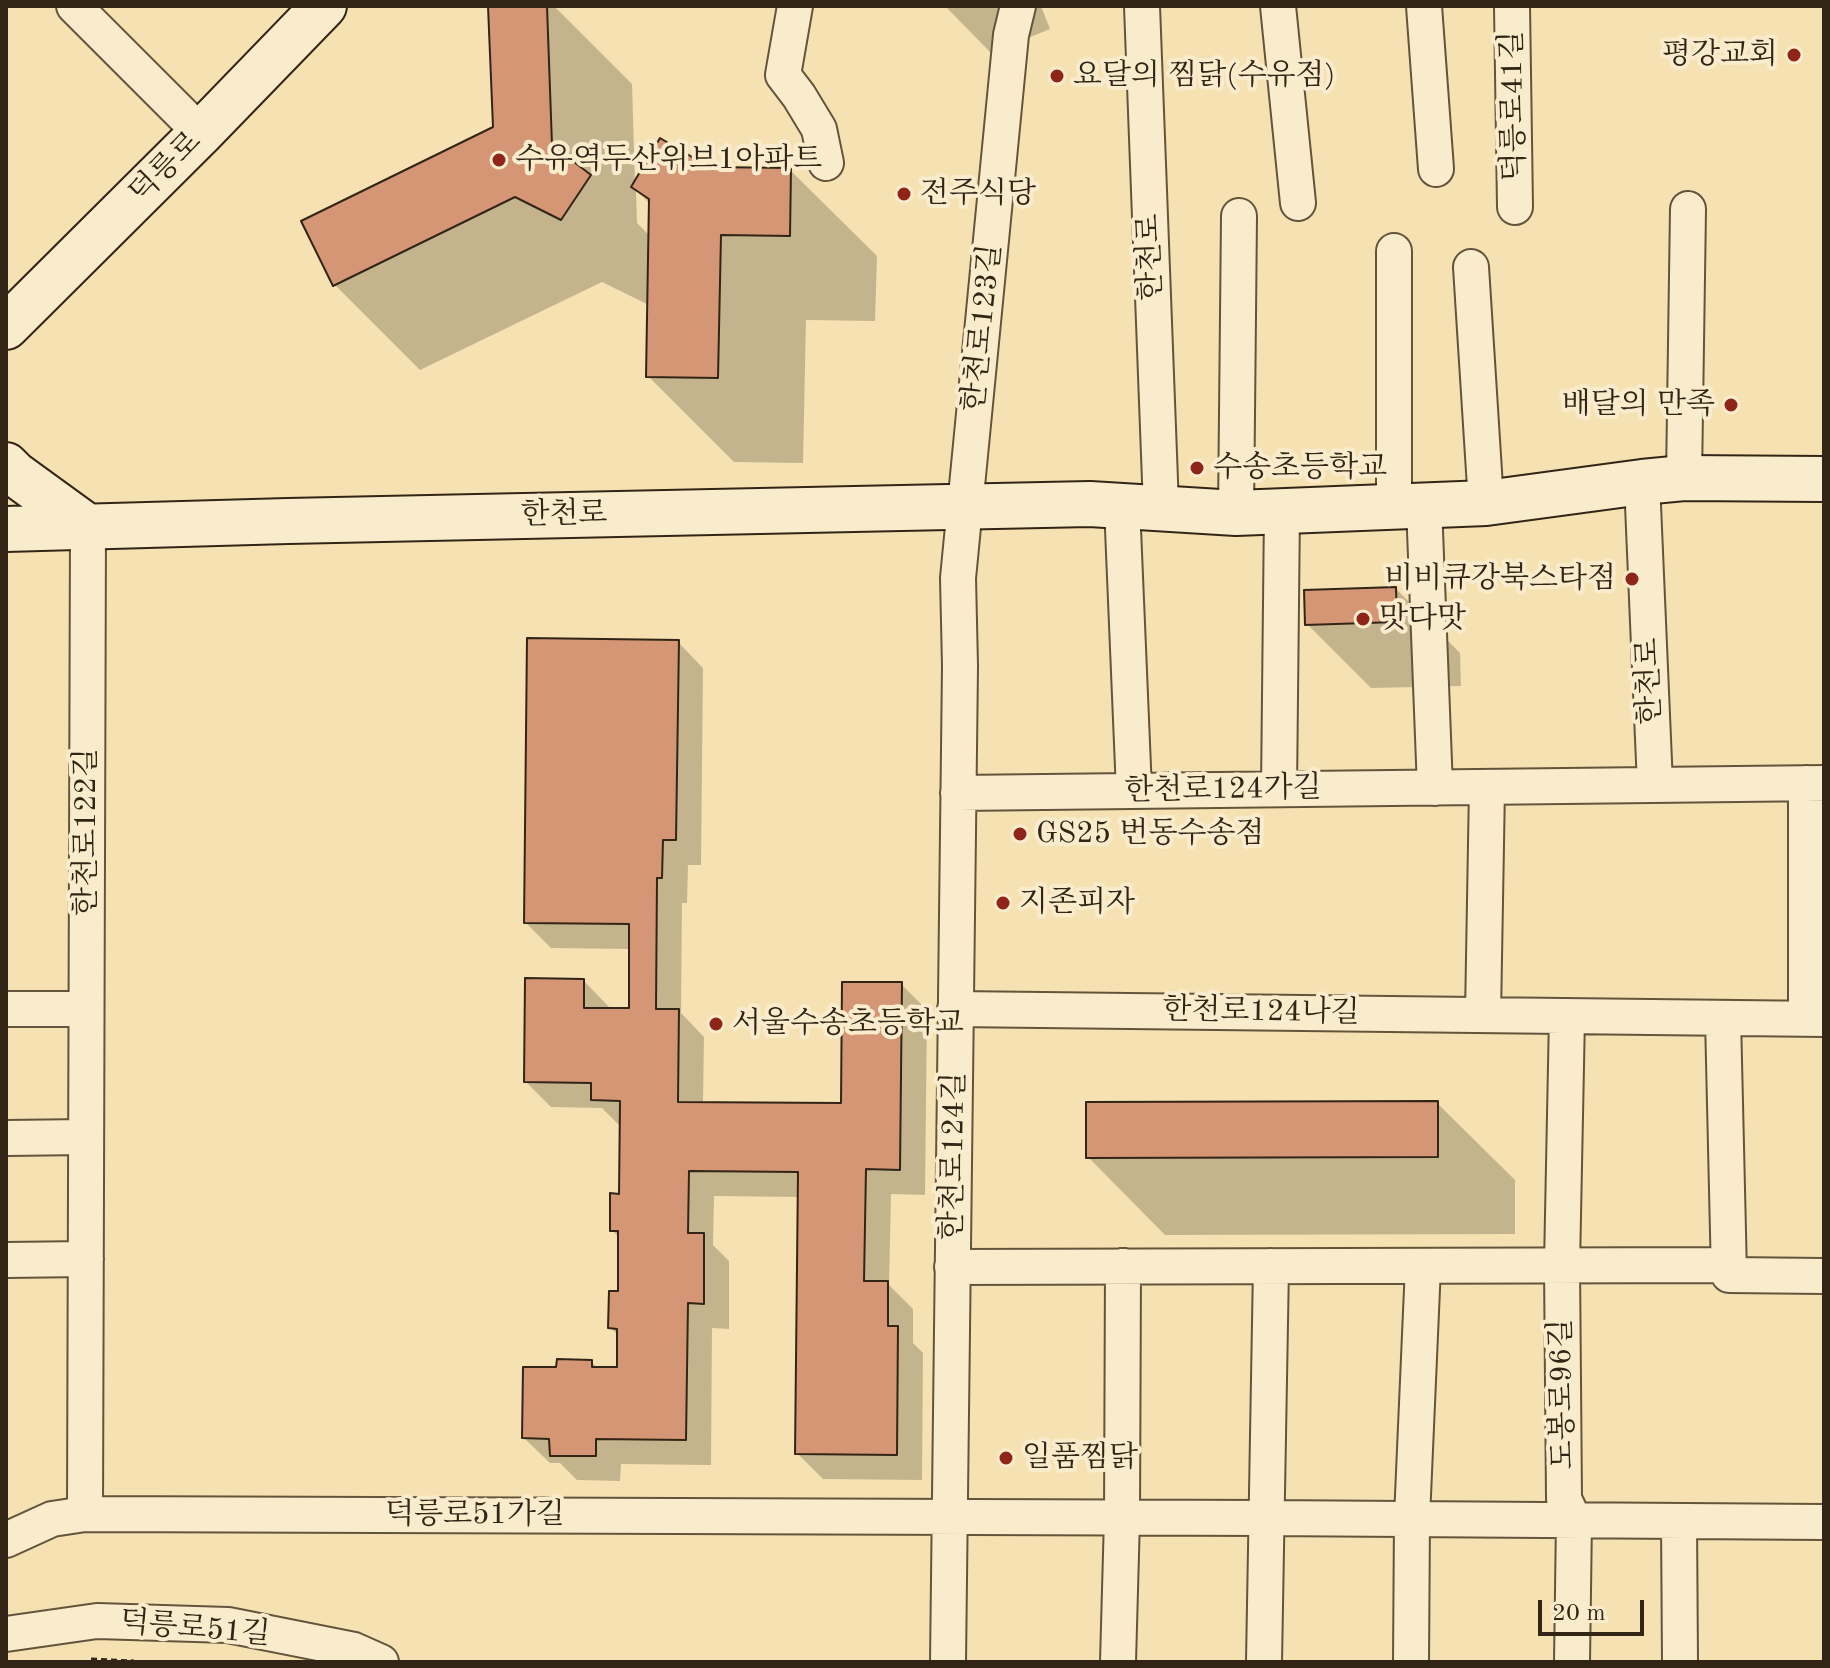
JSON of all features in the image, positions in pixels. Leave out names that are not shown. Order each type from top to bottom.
[{"type":"main road","name":"덕릉로","points":[[6,327],[324,6]]},
{"type":"main road","points":[[6,465],[88,527]]},
{"type":"main road","name":"한천로","points":[[6,529],[1090,504],[1236,513],[1486,503],[1663,480],[1824,479]]},
{"type":"street","points":[[74,6],[201,133]]},
{"type":"street","points":[[795,6],[783,75],[819,129],[826,163]]},
{"type":"street","name":"한천로123길","points":[[965,507],[1011,35],[1018,6]]},
{"type":"street","name":"한천로","points":[[1134,791],[1141,506],[1142,6]]},
{"type":"street","points":[[1278,6],[1298,203]]},
{"type":"street","points":[[1424,6],[1436,169]]},
{"type":"street","name":"덕릉로41길","points":[[1512,6],[1515,207]]},
{"type":"street","name":"한천로","points":[[1655,785],[1663,480],[1688,209]]},
{"type":"street","points":[[1236,513],[1239,216]]},
{"type":"street","points":[[1394,251],[1409,506],[1435,788]]},
{"type":"street","points":[[1471,267],[1486,503]]},
{"type":"street","name":"한천로124길","points":[[948,1662],[960,666],[958,578],[965,507]]},
{"type":"street","points":[[1279,789],[1282,510]]},
{"type":"street","name":"한천로122길","points":[[85,1514],[88,527]]},
{"type":"street","name":"한천로124가길","points":[[958,793],[1815,783],[1815,1019]]},
{"type":"street","points":[[1483,1015],[1487,787]]},
{"type":"street","points":[[6,1009],[86,1009]]},
{"type":"street","name":"한천로124나길","points":[[955,1009],[1815,1019]]},
{"type":"street","points":[[1562,1265],[1567,1016]]},
{"type":"street","points":[[1723,1018],[1729,1275],[1824,1276]]},
{"type":"street","points":[[6,1138],[86,1137]]},
{"type":"street","points":[[6,1260],[86,1259]]},
{"type":"street","name":"도봉로96길","points":[[1562,1265],[1564,1499],[1574,1520],[1572,1662]]},
{"type":"street","points":[[952,1267],[1729,1265]]},
{"type":"street","points":[[1118,1662],[1123,1266]]},
{"type":"street","points":[[1264,1662],[1271,1266]]},
{"type":"street","points":[[1411,1662],[1412,1518],[1423,1266]]},
{"type":"street","name":"덕릉로51가길","points":[[6,1540],[52,1519],[85,1514],[949,1517]]},
{"type":"street","points":[[949,1517],[1824,1522]]},
{"type":"street","points":[[1679,1521],[1680,1662]]},
{"type":"street","name":"덕릉로51길","points":[[6,1634],[97,1621],[228,1625],[354,1650],[381,1662]]},
{"type":"building","name":"수유역두산위브1아파트","points":[[488,6],[547,6],[552,145],[591,175],[561,220],[515,197],[333,286],[301,221],[493,127]]},
{"type":"building","points":[[660,138],[709,167],[791,168],[790,236],[721,235],[718,378],[646,377],[649,199],[631,187]]},
{"type":"building","points":[[1396,587],[1397,622],[1305,625],[1304,590]]},
{"type":"building","points":[[527,638],[679,640],[676,840],[663,840],[662,878],[657,878],[656,1009],[679,1009],[678,1102],[841,1103],[842,982],[902,982],[900,1170],[866,1169],[864,1281],[888,1281],[888,1326],[898,1326],[897,1455],[795,1454],[798,1172],[689,1171],[688,1233],[704,1233],[704,1304],[688,1303],[686,1440],[596,1439],[596,1456],[550,1456],[549,1439],[522,1438],[523,1367],[556,1367],[557,1359],[592,1360],[592,1367],[617,1367],[617,1329],[608,1328],[609,1291],[618,1291],[618,1231],[610,1231],[610,1193],[619,1194],[620,1101],[591,1100],[591,1083],[524,1082],[525,978],[584,979],[584,1008],[629,1008],[629,924],[524,923]]},
{"type":"building","points":[[1438,1101],[1438,1157],[1086,1158],[1086,1102]]},
{"type":"place","name":"평강교회","points":[[1794,55]]},
{"type":"place","name":"요달의 찜닭(수유점)","points":[[1057,76]]},
{"type":"place","name":"수유역두산위브1아파트","points":[[499,160]]},
{"type":"place","name":"전주식당","points":[[904,194]]},
{"type":"place","name":"배달의 만족","points":[[1731,405]]},
{"type":"place","name":"수송초등학교","points":[[1197,468]]},
{"type":"place","name":"비비큐강북스타점","points":[[1632,579]]},
{"type":"place","name":"맛다맛","points":[[1363,619]]},
{"type":"place","name":"GS25 번동수송점","points":[[1020,834]]},
{"type":"place","name":"지존피자","points":[[1003,903]]},
{"type":"place","name":"서울수송초등학교","points":[[716,1024]]},
{"type":"place","name":"일품찜닭","points":[[1006,1458]]}]
